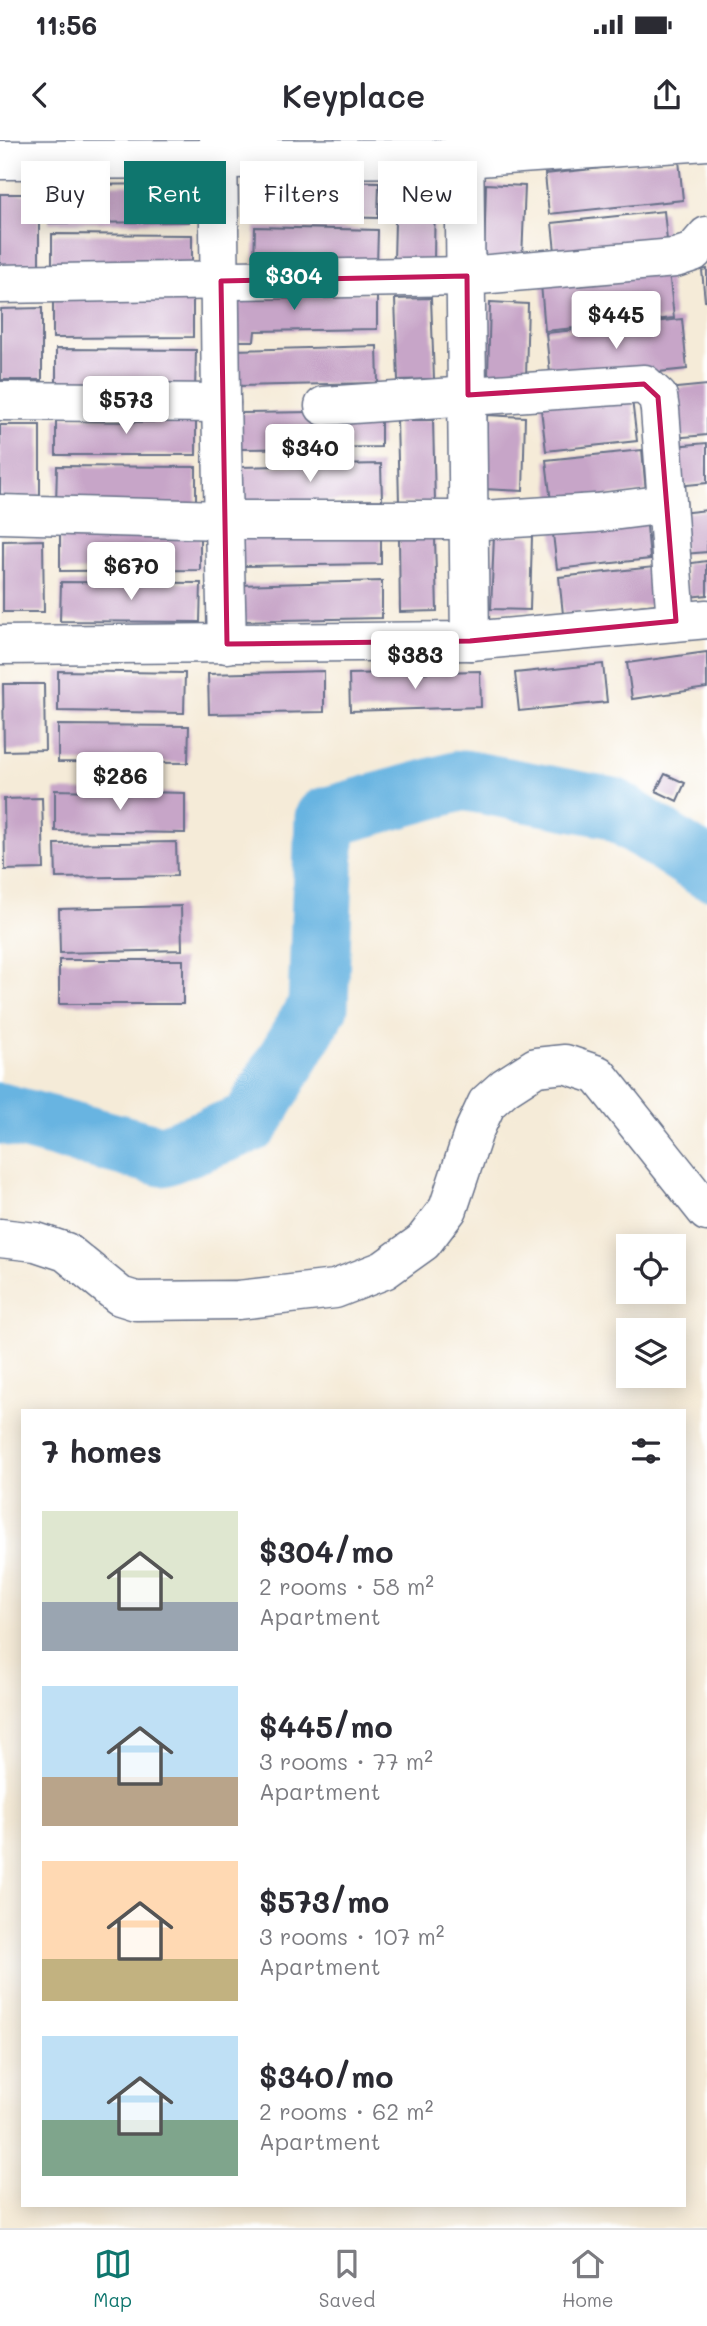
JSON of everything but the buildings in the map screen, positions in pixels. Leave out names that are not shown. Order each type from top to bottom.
[{"type":"street","points":[[0,160],[218,149],[464,149],[707,141]]},
{"type":"street","points":[[218,149],[227,643]]},
{"type":"street","points":[[464,149],[470,641]]},
{"type":"street","points":[[0,284],[467,276],[675,258],[693,252],[707,236]]},
{"type":"street","points":[[0,645],[470,641],[692,620],[667,504],[658,397],[644,384],[324,406]]},
{"type":"street","points":[[0,401],[221,403]]},
{"type":"street","points":[[0,514],[224,520],[469,520],[596,513],[667,504]]},
{"type":"street","points":[[0,1238],[36,1242],[66,1252],[120,1296],[136,1301],[238,1300],[335,1289],[384,1270],[424,1242],[448,1209],[474,1131],[487,1103],[505,1087],[536,1067],[565,1064],[598,1075],[707,1212]]},
{"type":"highlighted area","points":[[467,276],[468,395],[644,384],[658,397],[676,621],[470,641],[227,644],[221,281]]},
{"type":"waterway","points":[[0,1113],[162,1156],[251,1122],[318,1006],[325,818],[463,780],[613,808],[707,869]]}]
